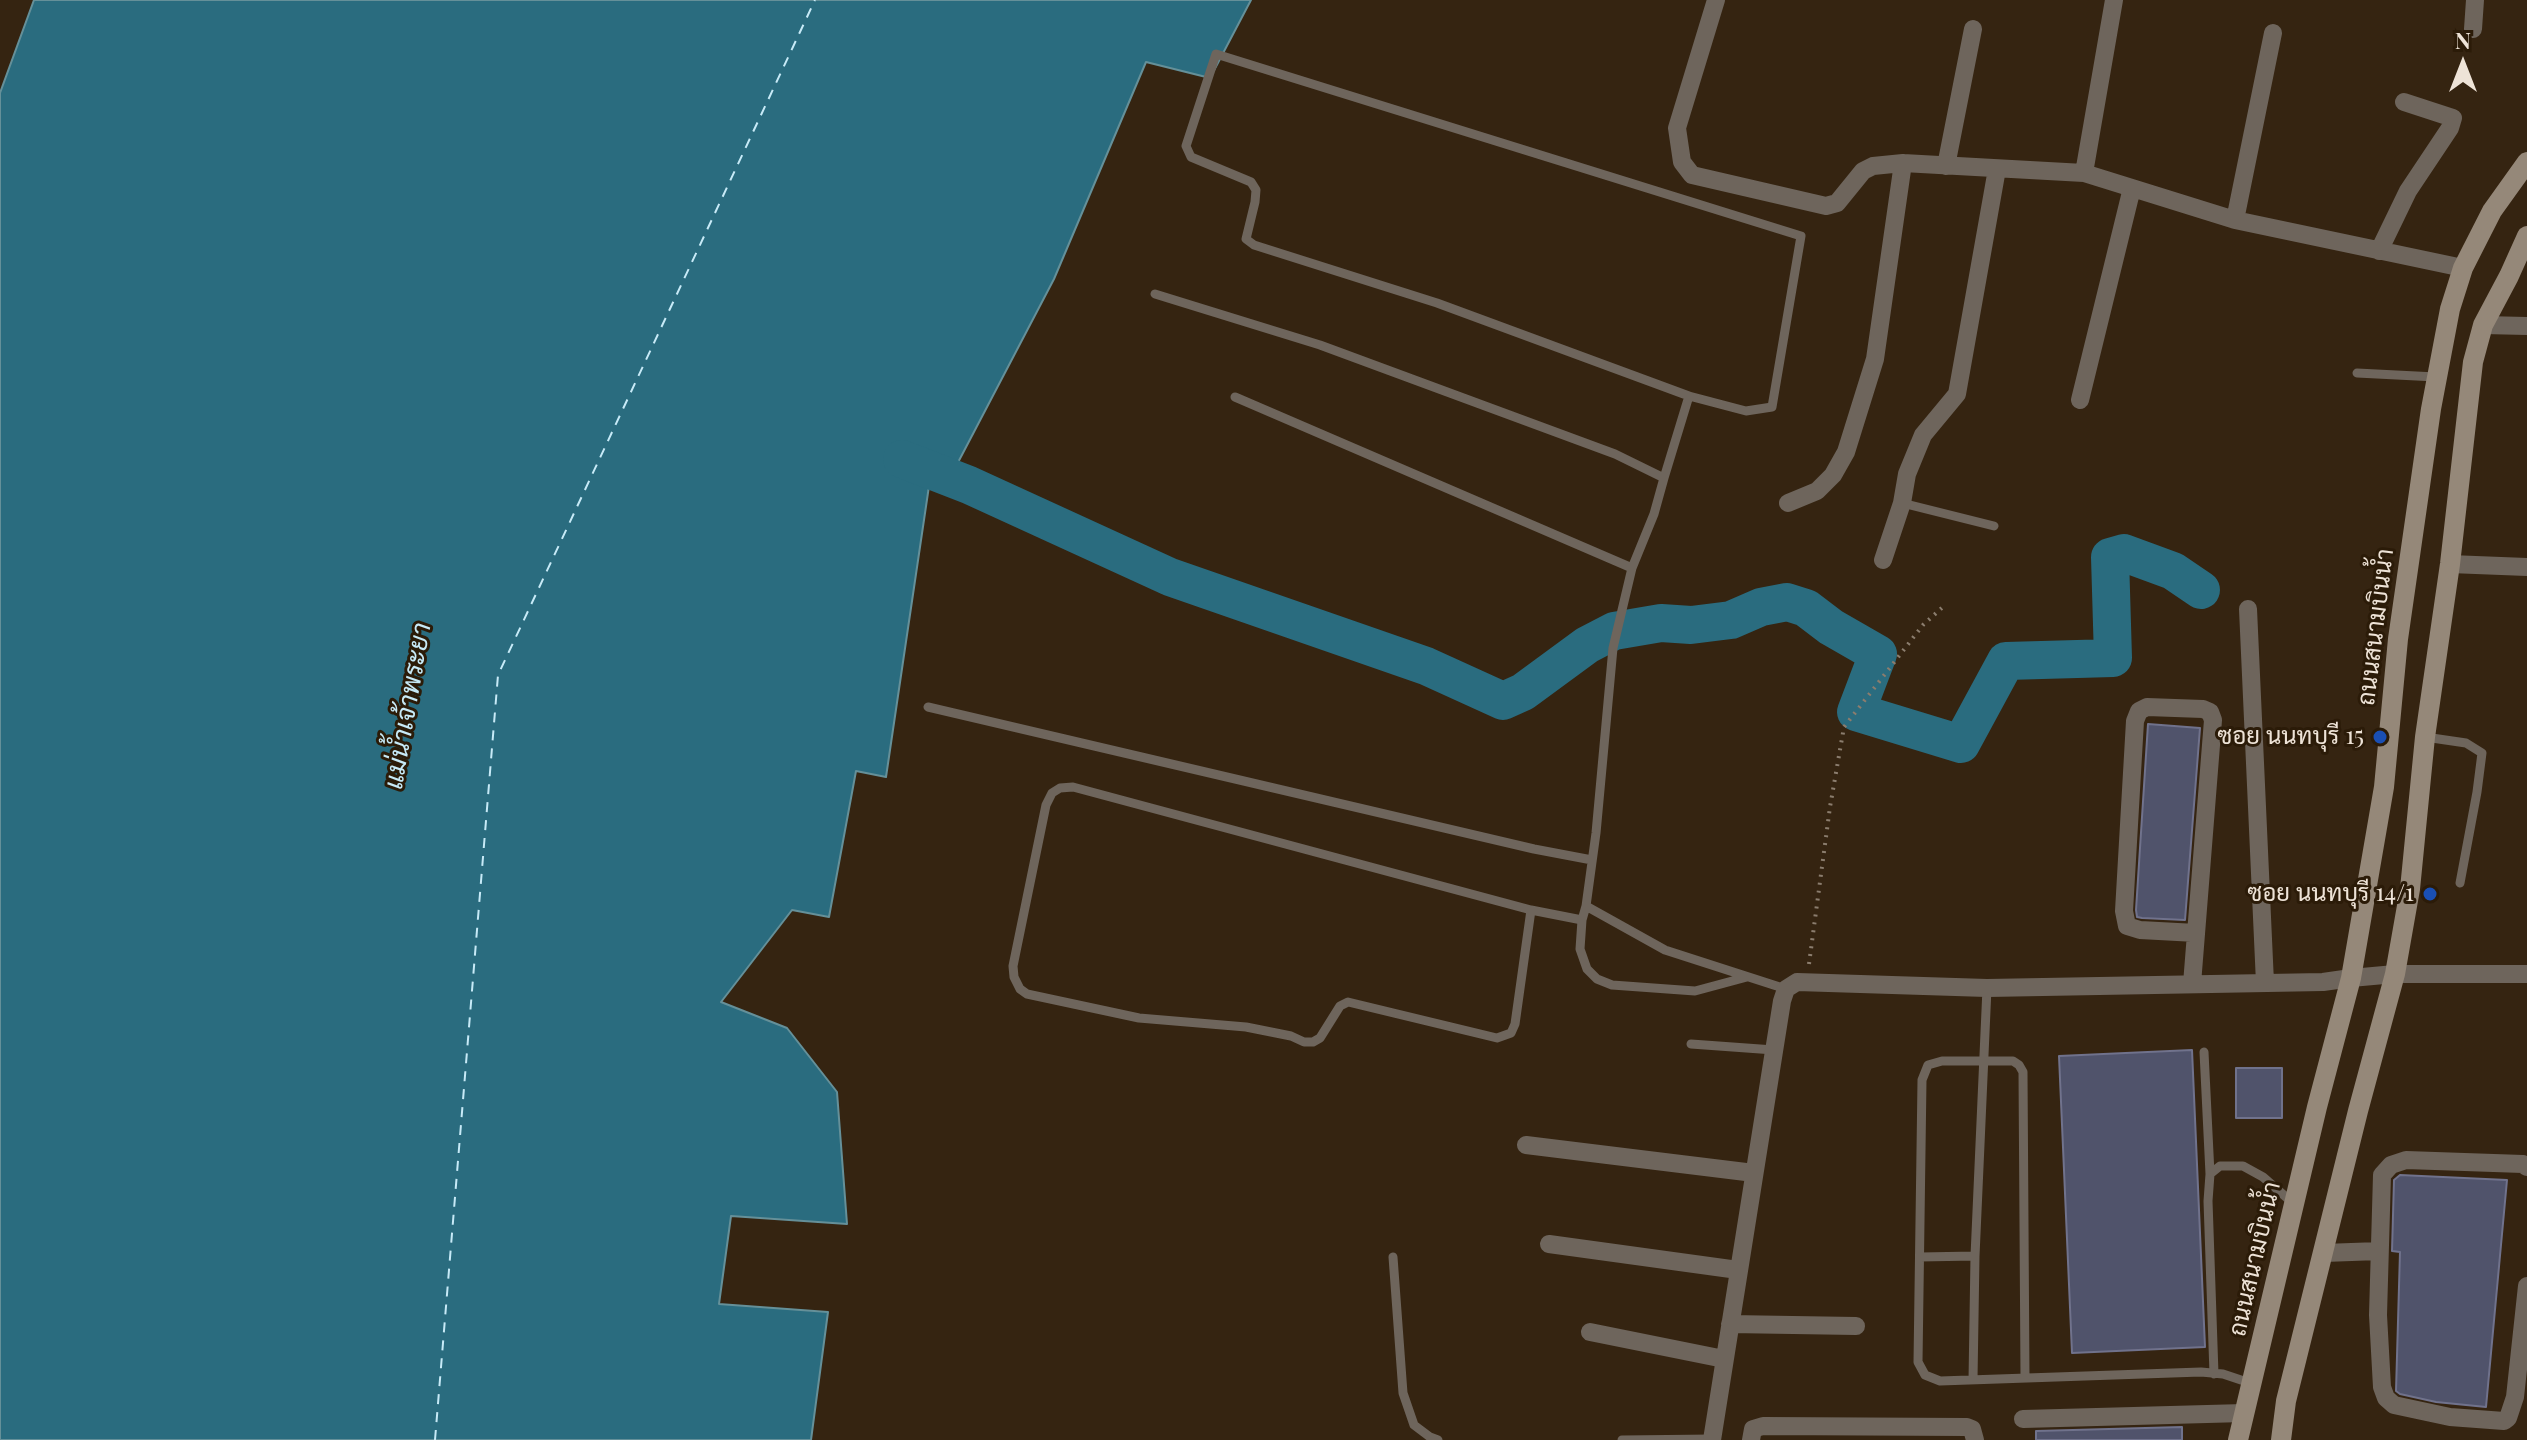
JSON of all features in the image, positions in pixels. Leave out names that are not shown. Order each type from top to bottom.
[{"type":"main road","name":"ถนนสนามบินน้ำ","points":[[2238,1440],[2351,978],[2384,787],[2398,639],[2436,377],[2450,309],[2463,268],[2492,211],[2527,162]]},
{"type":"main road","points":[[2281,1440],[2286,1401],[2395,974],[2410,889],[2425,737],[2450,564],[2473,362],[2483,325],[2527,236]]},
{"type":"street","points":[[1716,0],[1677,128],[1682,162],[1692,175],[1826,206],[1837,203],[1863,171],[1873,166],[1903,163],[2084,173],[2235,220],[2463,268]]},
{"type":"street","points":[[2084,173],[2114,0]]},
{"type":"street","points":[[2473,29],[2475,0]]},
{"type":"street","points":[[1946,166],[1973,29]]},
{"type":"street","points":[[2235,220],[2273,33]]},
{"type":"street","points":[[2379,251],[2408,191],[2450,128],[2453,118],[2404,102]]},
{"type":"street","points":[[1788,503],[1817,491],[1833,475],[1846,452],[1875,359],[1903,163]]},
{"type":"street","points":[[1883,560],[1902,503],[1907,474],[1923,435],[1957,394],[1997,169]]},
{"type":"street","points":[[2080,400],[2132,188]]},
{"type":"street","points":[[2483,325],[2527,326]]},
{"type":"street","points":[[2450,564],[2527,567]]},
{"type":"street","points":[[2248,609],[2265,983]]},
{"type":"street","points":[[2192,984],[2213,720],[2210,712],[2203,709],[2147,707],[2139,711],[2135,721],[2124,911],[2127,926],[2140,930],[2196,933]]},
{"type":"street","points":[[1712,1440],[1774,1050],[1786,989],[1797,982],[1987,988],[2323,982],[2395,974],[2527,974]]},
{"type":"street","points":[[1526,1145],[1754,1173]]},
{"type":"street","points":[[2527,1167],[2523,1164],[2406,1160],[2391,1165],[2382,1175],[2378,1315],[2382,1387],[2386,1398],[2394,1405],[2450,1417],[2504,1421],[2508,1418],[2515,1397],[2527,1286]]},
{"type":"street","points":[[1549,1244],[1738,1270]]},
{"type":"street","points":[[2324,1253],[2379,1251]]},
{"type":"street","points":[[1730,1324],[1856,1326]]},
{"type":"street","points":[[1590,1332],[1724,1359]]},
{"type":"street","points":[[2023,1419],[2244,1413]]},
{"type":"street","points":[[1751,1440],[1753,1429],[1763,1426],[1831,1434],[1928,1434],[1967,1427],[1972,1429],[1975,1440]]},
{"type":"lane","points":[[1216,54],[1801,236],[1772,407],[1746,411],[1689,396],[1437,303],[1254,245],[1246,239],[1255,202],[1256,190],[1251,182],[1191,157],[1186,146],[1216,54]]},
{"type":"lane","points":[[1155,294],[1320,345],[1615,454],[1664,478]]},
{"type":"lane","points":[[2357,373],[2436,377]]},
{"type":"lane","points":[[1689,396],[1654,514],[1632,568],[1613,648],[1580,949],[1587,969],[1597,979],[1612,985],[1695,991],[1749,977]]},
{"type":"lane","points":[[1235,397],[1632,568]]},
{"type":"lane","points":[[1902,503],[1994,526]]},
{"type":"lane","points":[[928,707],[1592,860]]},
{"type":"lane","points":[[2425,737],[2466,743],[2482,753],[2460,883]]},
{"type":"lane","points":[[1531,910],[1515,1024],[1511,1033],[1497,1038],[1348,1002],[1340,1006],[1320,1038],[1304,1042],[1291,1036],[1246,1027],[1139,1018],[1027,994],[1020,989],[1014,977],[1013,966],[1046,805],[1052,793],[1060,788],[1073,787],[1531,910],[1582,920]]},
{"type":"lane","points":[[1586,906],[1665,950],[1786,989]]},
{"type":"lane","points":[[1973,1380],[1975,1256],[1987,988]]},
{"type":"lane","points":[[1691,1044],[1774,1050]]},
{"type":"lane","points":[[2204,1052],[2214,1374]]},
{"type":"lane","points":[[2025,1378],[2023,1072],[2013,1061],[1942,1061],[1928,1065],[1922,1080],[1918,1362],[1925,1375],[1940,1381],[2214,1374],[2252,1384]]},
{"type":"lane","points":[[2210,1174],[2220,1166],[2243,1166],[2263,1177],[2294,1204]]},
{"type":"lane","points":[[1920,1257],[1975,1256]]},
{"type":"lane","points":[[1393,1257],[1403,1393],[1414,1425],[1438,1440]]},
{"type":"lane","points":[[1622,1440],[1712,1440]]},
{"type":"path","points":[[1807,982],[1844,727],[1923,625],[1944,606]]},
{"type":"water","name":"แม่น้ำเจ้าพระยา","points":[[34,0],[1251,0],[1210,78],[1146,62],[1054,279],[942,493],[929,486],[886,777],[856,771],[829,917],[792,910],[721,1002],[787,1028],[837,1092],[847,1224],[731,1216],[719,1304],[828,1312],[811,1440],[0,1440],[0,93]]},
{"type":"building","points":[[2148,724],[2200,728],[2185,920],[2137,917]]},
{"type":"building","points":[[2192,1050],[2205,1347],[2072,1353],[2059,1056]]},
{"type":"building","points":[[2236,1068],[2282,1068],[2282,1118],[2236,1118]]},
{"type":"building","points":[[2400,1175],[2507,1180],[2486,1407],[2436,1402],[2396,1391],[2400,1252],[2392,1251],[2394,1180]]},
{"type":"building","points":[[2182,1427],[2182,1440],[2036,1440],[2036,1431]]},
{"type":"waterway","points":[[902,459],[969,485],[1170,577],[1426,666],[1503,701],[1523,692],[1587,645],[1614,631],[1661,623],[1691,625],[1731,620],[1761,607],[1787,602],[1806,608],[1831,627],[1878,654],[1856,712],[1961,744],[2006,661],[2113,658],[2110,557],[2124,553],[2173,571],[2201,590]]},
{"type":"ferry route","points":[[435,1440],[498,675],[815,0]]},
{"type":"place","name":"ซอย นนทบุรี 15","points":[[2380,737]]},
{"type":"place","name":"ซอย นนทบุรี 14/1","points":[[2430,894]]}]
